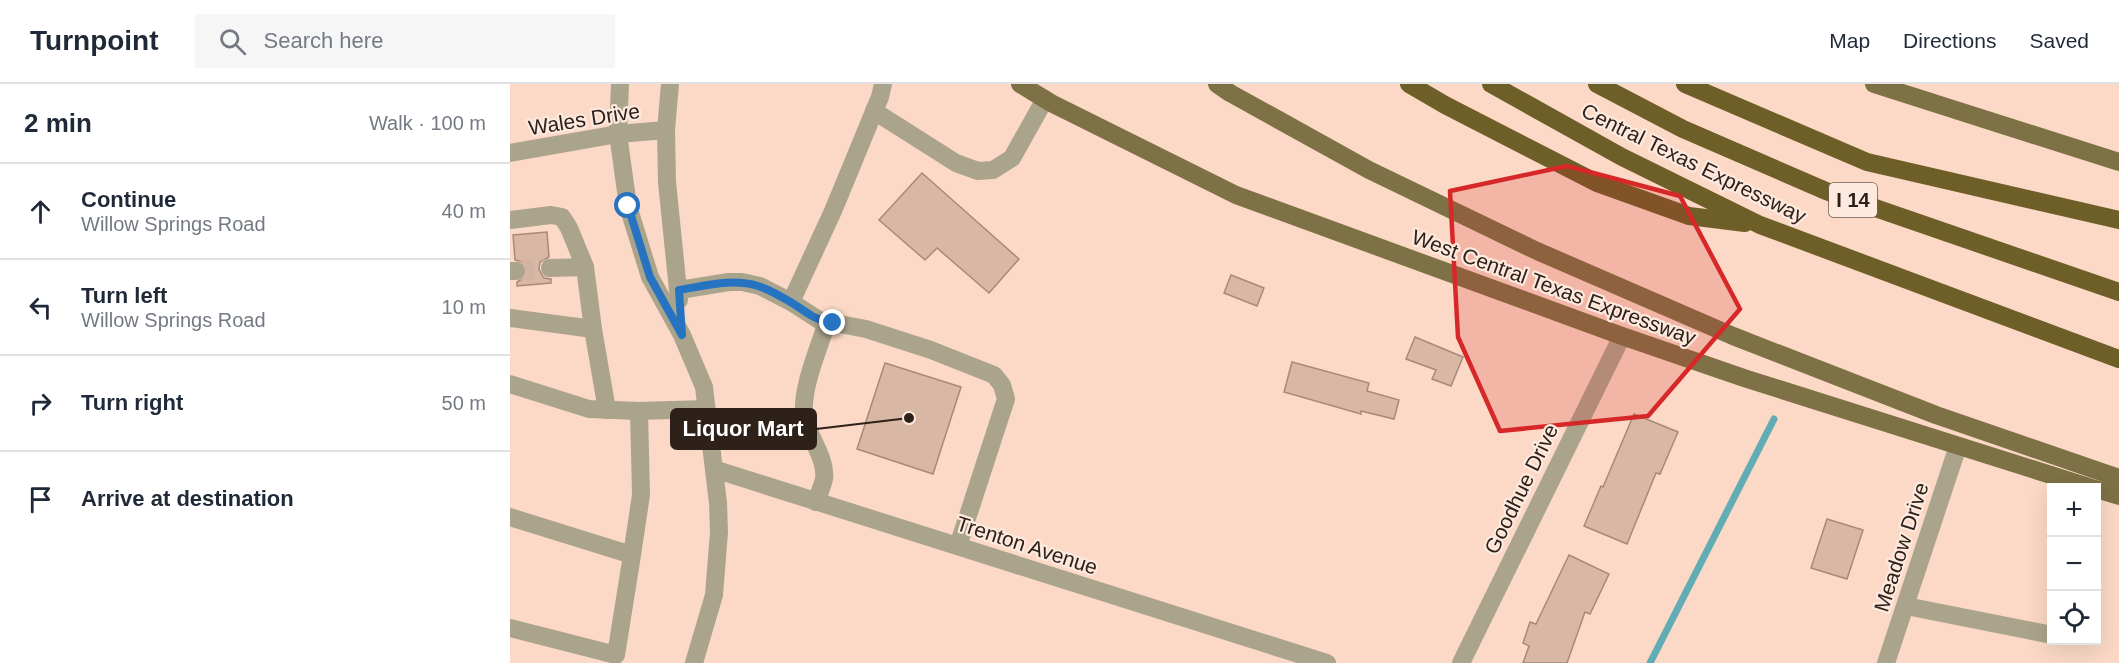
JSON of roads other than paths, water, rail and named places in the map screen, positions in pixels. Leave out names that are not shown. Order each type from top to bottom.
[{"type":"highway","points":[[1409,84],[1445,105],[1597,183],[1689,216],[1760,225]]},
{"type":"highway","name":"Central Texas Expressway","points":[[1491,84],[1622,157],[1760,225],[2119,359]]},
{"type":"highway","name":"Central Texas Expressway","points":[[1598,84],[1683,129],[1826,191],[2119,292]]},
{"type":"highway","points":[[1685,84],[1867,162],[2119,220]]},
{"type":"main road","name":"West Central Texas Expressway","points":[[1020,84],[1045,99],[1236,195],[1622,336],[1744,378],[2076,483]]},
{"type":"main road","points":[[1217,84],[1369,170],[1537,251],[1733,336],[1797,361],[1936,415],[2119,478]]},
{"type":"main road","points":[[1874,84],[2119,162]]},
{"type":"main road","points":[[2101,490],[2119,496]]},
{"type":"street","points":[[620,84],[618,134],[628,206],[650,277],[682,335],[704,387],[718,503],[719,532],[714,595],[694,663]]},
{"type":"street","points":[[670,84],[666,130],[667,182],[682,335]]},
{"type":"street","points":[[791,302],[833,211],[883,84]]},
{"type":"street","points":[[874,111],[956,163],[978,171],[993,170],[1012,159],[1045,99]]},
{"type":"street","name":"Wales Drive","points":[[510,153],[618,134],[666,130]]},
{"type":"street","points":[[510,220],[551,215],[562,217],[569,228],[585,267],[607,410]]},
{"type":"street","points":[[550,268],[585,267]]},
{"type":"street","points":[[679,290],[729,282],[760,286],[791,302],[808,315],[827,322],[866,329],[931,350],[994,375],[1002,385],[1006,399],[958,546]]},
{"type":"street","points":[[510,318],[593,329]]},
{"type":"street","points":[[816,502],[824,472],[819,451],[806,427],[804,410],[808,382],[827,322]]},
{"type":"street","name":"Goodhue Drive","points":[[1461,663],[1622,336]]},
{"type":"street","points":[[510,384],[590,409],[706,410]]},
{"type":"street","points":[[510,628],[616,656],[641,495],[639,411]]},
{"type":"street","name":"Meadow Drive","points":[[1886,663],[1958,446]]},
{"type":"street","name":"Trenton Avenue","points":[[714,469],[1318,662]]},
{"type":"street","points":[[510,517],[632,555]]},
{"type":"street","points":[[1906,606],[2047,634]]},
{"type":"waterway","points":[[1650,663],[1774,419]]},
{"type":"tunnel","points":[[516,271],[550,268]]},
{"type":"place","name":"Liquor Mart","points":[[909,418]]}]
